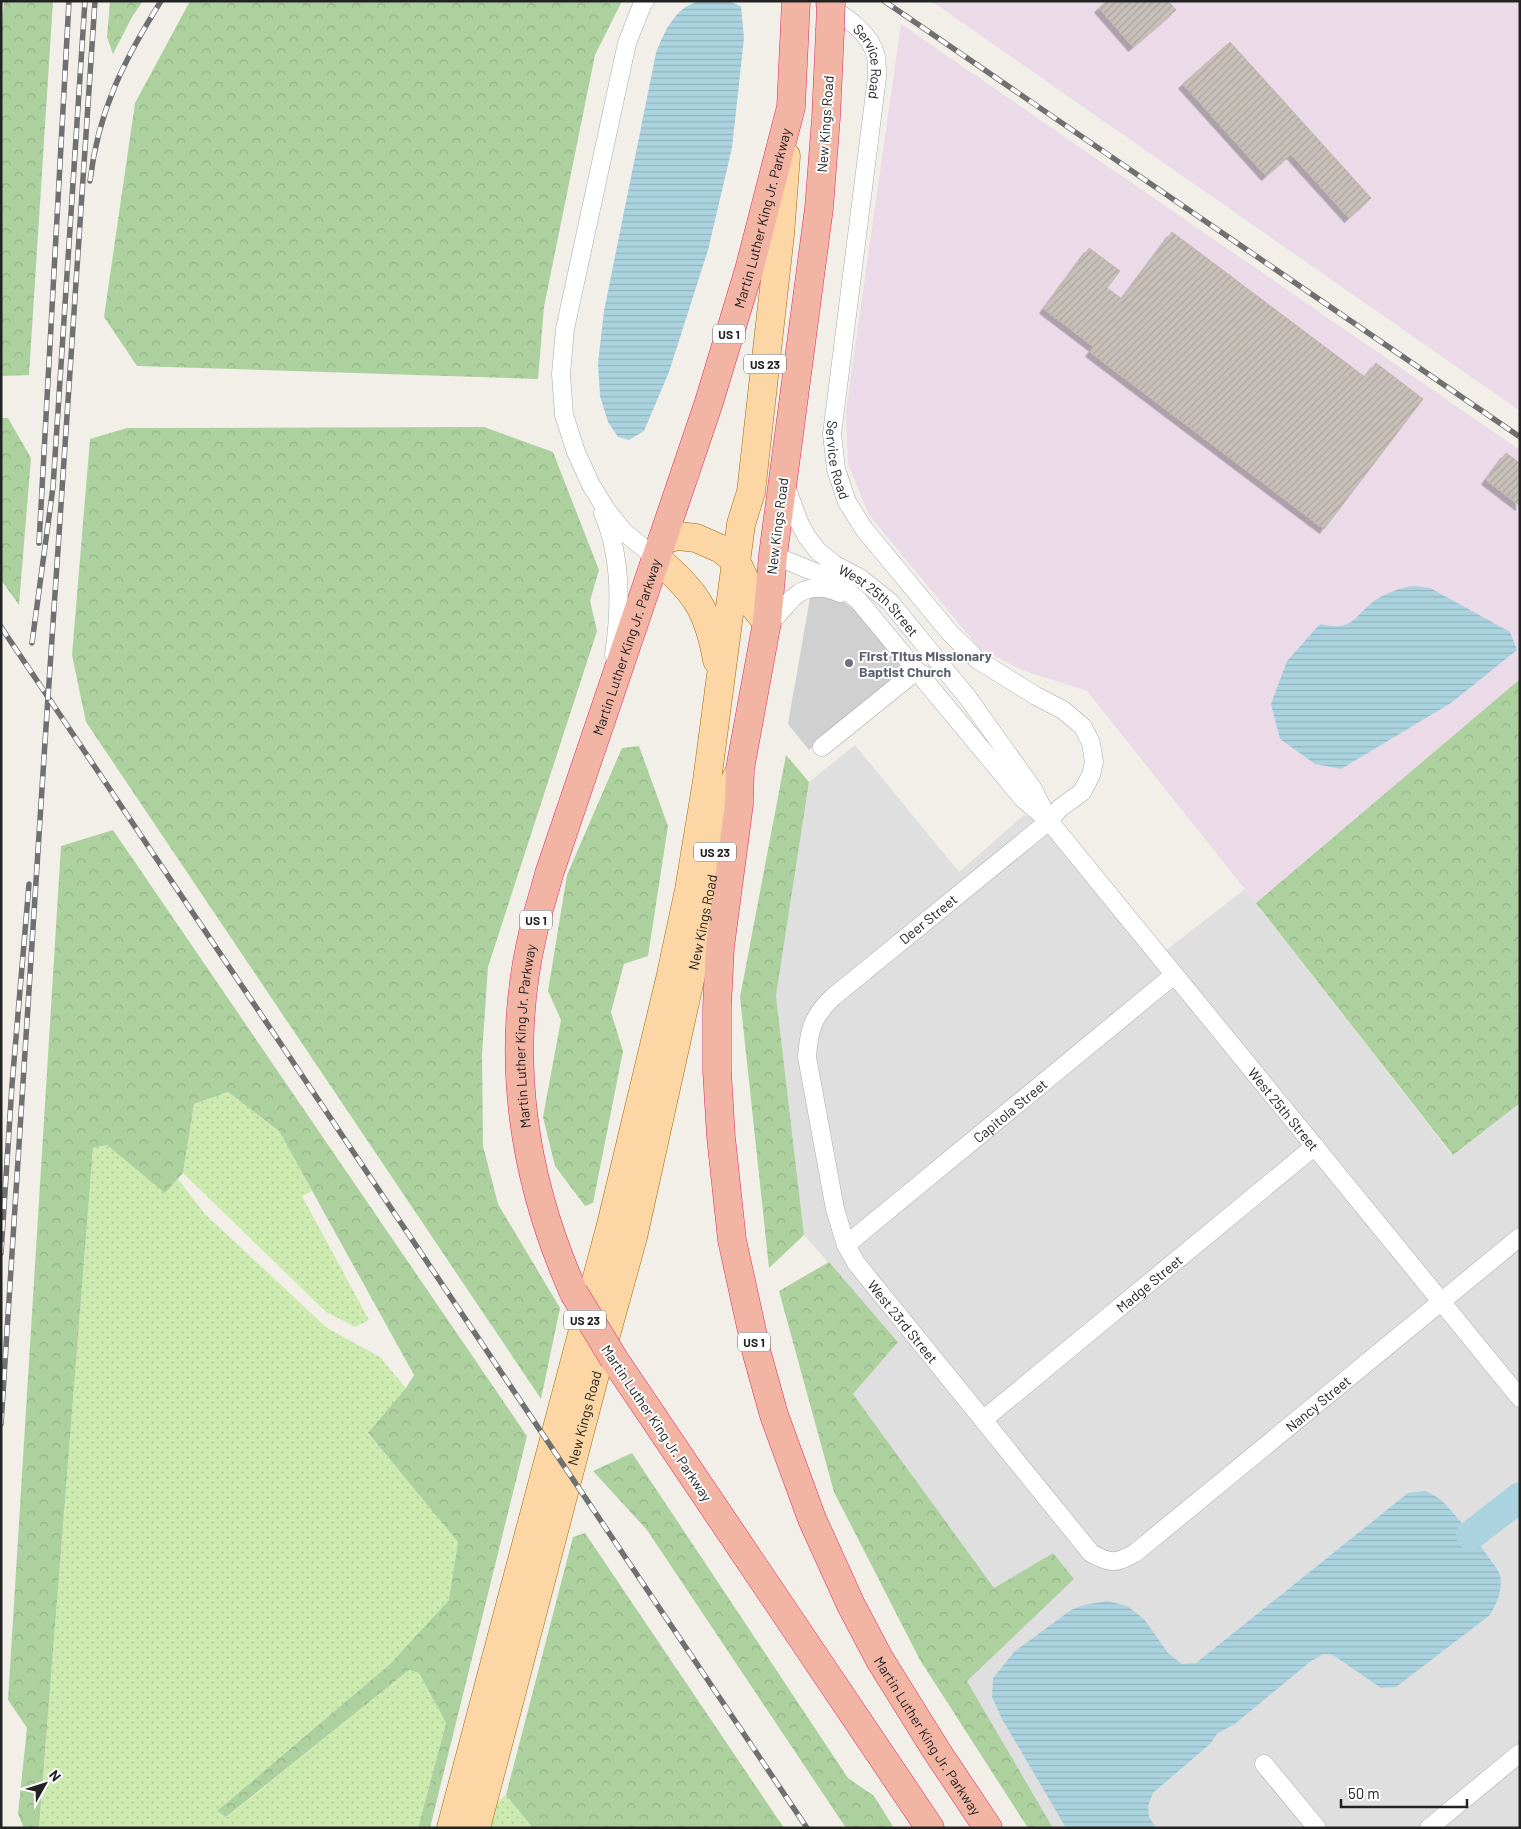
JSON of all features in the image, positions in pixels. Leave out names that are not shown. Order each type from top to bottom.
[{"type":"highway","name":"New Kings Road","points":[[740,769],[767,622],[772,555],[819,208],[826,118],[831,1]]},
{"type":"highway","name":"New Kings Road","points":[[790,108],[804,4]]},
{"type":"highway","name":"Martin Luther King Jr. Parkway","points":[[790,108],[746,279],[709,402],[549,874],[532,934],[520,1026],[518,1065],[528,1150],[546,1224],[574,1293],[614,1359],[930,1828]]},
{"type":"highway","name":"Martin Luther King Jr. Parkway","points":[[740,769],[739,804],[720,947],[717,1007],[717,1071],[732,1240],[757,1354],[774,1415],[792,1465],[812,1518],[851,1605],[880,1660],[988,1828]]},
{"type":"main road","name":"New Kings Road","points":[[657,1081],[707,781],[741,524],[751,492],[780,235],[790,108]]},
{"type":"main road","points":[[751,492],[760,532],[772,555]]},
{"type":"main road","points":[[720,679],[714,645],[706,617],[696,598],[659,549],[678,536],[696,538],[721,549],[736,561],[745,580],[752,605],[767,622]]},
{"type":"main road","name":"New Kings Road","points":[[476,1828],[534,1557],[612,1221],[657,1081],[699,939],[727,795],[740,769]]},
{"type":"main road","name":"New Kings Road","points":[[450,1828],[534,1557]]},
{"type":"street","points":[[606,706],[617,636],[618,595],[616,559],[608,525],[576,452],[564,415],[561,374],[566,329],[627,44],[645,1]]},
{"type":"street","name":"Service Road","points":[[804,4],[846,17],[869,40],[876,56],[877,77],[845,318],[832,434],[836,469],[847,502],[864,529],[950,633],[978,660],[1036,696],[1063,710],[1082,727],[1091,743],[1094,762],[1091,775],[1082,792],[1060,808],[1049,820]]},
{"type":"street","name":"West 25th Street","points":[[782,476],[806,537],[818,551],[835,565],[860,578],[890,602],[968,698],[1033,789],[1049,820],[1520,1398]]},
{"type":"street","points":[[591,485],[607,511],[624,532],[659,549]]},
{"type":"street","name":"West 25th Street","points":[[772,555],[817,573],[841,586],[858,600],[1023,799],[1049,820]]},
{"type":"street","points":[[767,622],[776,618],[794,597],[810,588],[828,588],[858,600]]},
{"type":"street","points":[[822,748],[916,672],[937,679],[968,698]]},
{"type":"street","name":"Deer Street","points":[[812,1023],[821,1009],[833,997],[1049,820]]},
{"type":"street","name":"Capitola Street","points":[[846,1245],[1174,975]]},
{"type":"street","name":"West 23rd Street","points":[[812,1023],[808,1038],[808,1057],[835,1209],[846,1245],[856,1263],[1091,1553],[1102,1560],[1113,1562]]},
{"type":"street","name":"Madge Street","points":[[984,1420],[1315,1146]]},
{"type":"street","name":"Nancy Street","points":[[1113,1562],[1135,1553],[1520,1237]]},
{"type":"street","points":[[1428,1828],[1520,1753]]},
{"type":"street","points":[[1264,1764],[1317,1828]]},
{"type":"shaded area","points":[[931,1],[1520,1],[1520,411]]},
{"type":"shaded area","points":[[901,24],[1520,450],[1520,679],[1256,903],[1087,691],[1024,671],[979,648],[869,515],[848,464],[846,411]]},
{"type":"shaded area","points":[[826,594],[839,598],[868,620],[906,666],[809,750],[788,724],[810,598]]},
{"type":"shaded area","points":[[855,745],[959,872],[1024,815],[1072,835],[1165,951],[1245,889],[1452,1155],[1520,1103],[1520,1828],[1053,1828],[967,1681],[1053,1553],[994,1589],[853,1394],[898,1341],[804,1235],[776,996],[809,782]]},
{"type":"green space","points":[[4,1],[53,1],[29,375],[1,376],[1,36]]},
{"type":"green space","points":[[110,1],[143,1],[132,17],[113,54],[107,37]]},
{"type":"green space","points":[[190,1],[622,1],[595,55],[544,307],[538,379],[137,366],[104,317],[135,103]]},
{"type":"green space","points":[[1,418],[8,418],[31,458],[19,605],[1,580]]},
{"type":"green space","points":[[484,427],[553,452],[599,570],[590,601],[597,631],[488,967],[482,1054],[483,1146],[498,1204],[560,1308],[541,1399],[86,722],[72,655],[90,439],[127,428]]},
{"type":"green space","points":[[1520,679],[1520,1103],[1453,1155],[1256,903]]},
{"type":"green space","points":[[639,746],[668,826],[648,956],[624,964],[611,1012],[623,1051],[593,1203],[585,1206],[555,1166],[543,1117],[561,1020],[548,991],[567,875],[622,748]]},
{"type":"green space","points":[[786,755],[809,782],[776,996],[804,1235],[769,1268],[740,997]]},
{"type":"green space","points":[[113,830],[527,1436],[430,1828],[418,1828],[446,1723],[419,1673],[409,1670],[226,1817],[217,1811],[390,1664],[449,1600],[458,1542],[368,1433],[406,1388],[414,1375],[279,1131],[228,1092],[194,1104],[183,1173],[165,1193],[107,1145],[93,1148],[39,1828],[24,1828],[18,1814],[27,1728],[8,1700],[61,846]]},
{"type":"green space","points":[[228,1092],[279,1131],[312,1191],[302,1196],[369,1320],[355,1327],[326,1312],[183,1173],[194,1104]]},
{"type":"green space","points":[[107,1145],[165,1192],[178,1179],[205,1214],[327,1328],[380,1357],[406,1388],[368,1434],[458,1541],[450,1600],[390,1664],[217,1811],[227,1817],[409,1670],[419,1673],[446,1723],[418,1828],[39,1828],[93,1148]]},
{"type":"green space","points":[[829,1262],[898,1342],[853,1394],[994,1588],[1053,1553],[1074,1579],[967,1681],[1053,1828],[1028,1828],[920,1660],[834,1492],[779,1291]]},
{"type":"green space","points":[[632,1453],[848,1778],[874,1796],[894,1828],[846,1828],[647,1530],[593,1471]]},
{"type":"green space","points":[[585,1533],[784,1828],[533,1828],[506,1795],[573,1537]]},
{"type":"green space","points":[[506,1795],[533,1828],[491,1828],[496,1803]]},
{"type":"water","points":[[701,1],[728,1],[741,6],[744,38],[732,148],[708,250],[669,372],[644,431],[629,440],[618,437],[608,422],[600,396],[598,363],[604,311],[656,53],[667,28],[678,14],[692,4]]},
{"type":"water","points":[[1414,586],[1430,588],[1510,632],[1517,650],[1451,703],[1341,769],[1315,764],[1280,739],[1271,704],[1287,661],[1320,624],[1339,626],[1352,622],[1379,598],[1399,589]]},
{"type":"water","points":[[1426,1491],[1445,1504],[1473,1536],[1497,1569],[1501,1580],[1500,1591],[1490,1615],[1396,1687],[1381,1688],[1333,1655],[1324,1654],[1311,1661],[1236,1723],[1217,1734],[1210,1744],[1153,1793],[1148,1806],[1149,1817],[1156,1828],[1066,1828],[1002,1719],[992,1697],[993,1678],[1014,1652],[1071,1610],[1083,1605],[1108,1601],[1127,1606],[1144,1619],[1168,1653],[1182,1664],[1196,1663],[1408,1493]]},
{"type":"building","points":[[1107,1],[1168,1],[1176,10],[1133,47],[1099,8]]},
{"type":"building","points":[[1230,42],[1371,198],[1349,218],[1291,154],[1266,176],[1183,84]]},
{"type":"building","points":[[1172,232],[1365,377],[1376,363],[1423,399],[1324,529],[1090,352],[1094,347],[1044,309],[1089,248],[1120,271],[1107,288],[1122,299]]},
{"type":"building","points":[[1506,453],[1520,463],[1520,506],[1486,480]]},
{"type":"waterway","points":[[1471,1535],[1520,1497]]},
{"type":"railway","points":[[39,543],[69,1]]},
{"type":"railway","points":[[32,643],[53,487],[85,1]]},
{"type":"railway","points":[[1,1424],[95,1]]},
{"type":"railway","points":[[90,181],[99,132],[106,109],[124,65],[161,1]]},
{"type":"railway","points":[[884,1],[1520,437]]},
{"type":"railway","points":[[1,627],[807,1828]]},
{"type":"railway","points":[[1,1253],[12,1085],[29,884]]},
{"type":"place","name":"First Titus Missionary Baptist Church","points":[[849,663]]}]
